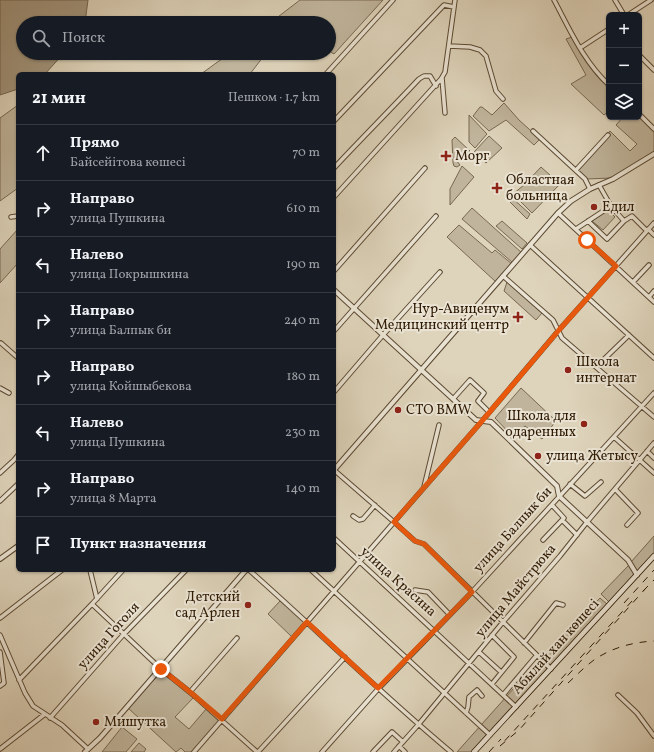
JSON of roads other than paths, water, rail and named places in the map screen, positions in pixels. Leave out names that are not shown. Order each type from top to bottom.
[{"type":"main road","name":"Абылай хан көшесі","points":[[474,752],[654,556]]},
{"type":"street","points":[[328,72],[393,0]]},
{"type":"street","points":[[336,195],[442,78],[445,72],[455,0]]},
{"type":"street","points":[[554,0],[580,48],[597,74],[608,84]]},
{"type":"street","points":[[615,0],[622,12]]},
{"type":"street","points":[[633,12],[651,0]]},
{"type":"street","points":[[336,119],[444,5],[454,7]]},
{"type":"street","points":[[580,48],[606,31]]},
{"type":"street","points":[[449,46],[470,47],[480,50],[486,56],[496,91],[503,99]]},
{"type":"street","points":[[642,58],[654,70]]},
{"type":"street","points":[[336,166],[419,79],[424,76],[430,76],[436,86]]},
{"type":"street","points":[[442,78],[445,113]]},
{"type":"street","points":[[642,117],[654,129]]},
{"type":"street","points":[[533,131],[585,179],[590,189]]},
{"type":"street","points":[[576,170],[608,135]]},
{"type":"street","points":[[336,468],[558,212],[590,189],[614,179],[654,154]]},
{"type":"street","points":[[336,269],[425,168]]},
{"type":"street","points":[[599,185],[611,206],[624,221]]},
{"type":"street","points":[[576,229],[611,206]]},
{"type":"street","points":[[558,212],[654,302]]},
{"type":"street","points":[[11,217],[16,216]]},
{"type":"street","points":[[336,329],[436,216]]},
{"type":"street","points":[[588,221],[607,239],[624,221],[632,216],[654,235]]},
{"type":"street","points":[[194,752],[482,421],[559,330],[654,223]]},
{"type":"street","points":[[530,245],[654,358]]},
{"type":"street","points":[[633,282],[649,265]]},
{"type":"street","points":[[336,390],[440,272]]},
{"type":"street","points":[[503,276],[553,320],[562,338],[654,417]]},
{"type":"street","points":[[649,297],[654,291]]},
{"type":"street","points":[[336,292],[476,420],[491,422],[557,486],[559,496],[628,560],[637,575]]},
{"type":"street","points":[[596,367],[629,335]]},
{"type":"street","points":[[0,350],[3,344],[16,356]]},
{"type":"street","points":[[453,399],[470,380],[484,393],[478,402],[489,412]]},
{"type":"street","points":[[0,388],[9,393]]},
{"type":"street","name":"улица Балпык би","points":[[322,752],[378,688],[472,592],[654,393]]},
{"type":"street","points":[[424,488],[439,425]]},
{"type":"street","points":[[614,437],[654,473]]},
{"type":"street","name":"улица Майстрюка","points":[[394,752],[654,444]]},
{"type":"street","points":[[647,451],[654,458]]},
{"type":"street","points":[[0,473],[16,457]]},
{"type":"street","points":[[336,472],[415,541],[424,544],[551,669]]},
{"type":"street","points":[[570,484],[585,496],[601,482]]},
{"type":"street","points":[[0,502],[16,486]]},
{"type":"street","points":[[615,489],[638,513],[627,525]]},
{"type":"street","points":[[353,516],[360,520],[363,519],[375,505]]},
{"type":"street","points":[[552,505],[564,518],[562,520],[577,535]]},
{"type":"street","points":[[543,540],[562,520]]},
{"type":"street","name":"улица Красина","points":[[336,540],[435,630],[516,707]]},
{"type":"street","points":[[0,559],[16,547]]},
{"type":"street","points":[[0,618],[59,572]]},
{"type":"street","points":[[90,572],[96,599]]},
{"type":"street","points":[[19,680],[121,572]]},
{"type":"street","name":"улица Гоголя","points":[[50,718],[123,635],[184,572]]},
{"type":"street","points":[[0,635],[19,680],[33,706],[62,725],[86,750],[100,738],[245,572]]},
{"type":"street","points":[[249,572],[307,622],[418,725],[451,752]]},
{"type":"street","points":[[313,572],[490,735]]},
{"type":"street","points":[[415,590],[428,592],[450,615]]},
{"type":"street","points":[[92,604],[123,635],[161,669],[222,719],[257,752],[345,657]]},
{"type":"street","points":[[524,643],[556,604],[563,605]]},
{"type":"street","points":[[492,635],[514,657],[492,684]]},
{"type":"street","points":[[190,692],[237,638]]},
{"type":"street","points":[[0,652],[4,683],[0,686]]},
{"type":"street","points":[[478,652],[501,672]]},
{"type":"street","points":[[504,695],[537,655]]},
{"type":"street","points":[[466,712],[469,697],[477,690],[482,696]]},
{"type":"street","points":[[618,695],[637,713],[654,736]]},
{"type":"street","points":[[0,749],[45,714]]},
{"type":"street","points":[[373,752],[392,732],[403,742]]},
{"type":"street","points":[[399,746],[405,752]]},
{"type":"railway","points":[[624,603],[654,570]]},
{"type":"railway","points":[[643,591],[654,580]]},
{"type":"railway","points":[[632,601],[500,746],[519,730],[646,588]]},
{"type":"railway","points":[[568,683],[593,661],[614,649],[641,642],[654,641]]},
{"type":"railway","points":[[489,752],[501,739]]},
{"type":"place","name":"Морг","points":[[446,156]]},
{"type":"place","name":"Областная больница","points":[[497,188]]},
{"type":"place","name":"Едил","points":[[594,207]]},
{"type":"place","name":"Нур-Авиценум Медицинский центр","points":[[518,317]]},
{"type":"place","name":"Школа интернат","points":[[568,370]]},
{"type":"place","name":"СТО BMW","points":[[398,410]]},
{"type":"place","name":"Школа для одаренных","points":[[584,424]]},
{"type":"place","name":"улица Жетысу","points":[[538,456]]},
{"type":"place","name":"Детский сад Арлен","points":[[248,605]]},
{"type":"place","name":"Мишутка","points":[[96,722]]}]
